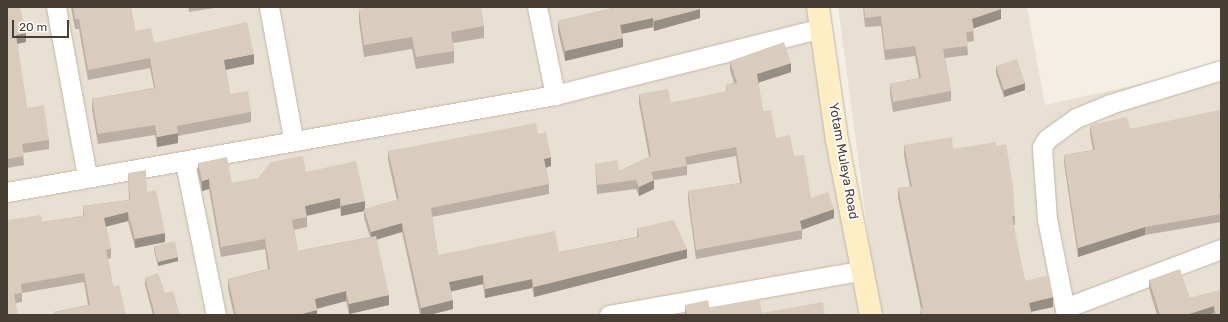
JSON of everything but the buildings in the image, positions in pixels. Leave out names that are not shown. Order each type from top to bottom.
[{"type":"street","points":[[56,7],[87,176]]},
{"type":"street","points":[[269,7],[293,138]]},
{"type":"street","points":[[537,7],[555,95]]},
{"type":"street","points":[[7,192],[87,176],[185,163],[293,138],[555,95],[820,17]]},
{"type":"street","name":"Yotam Muleya Road","points":[[820,17],[837,140],[871,315]]},
{"type":"street","points":[[1221,70],[1110,104],[1076,118],[1047,139],[1040,157],[1066,311],[1221,249]]},
{"type":"street","points":[[185,163],[216,315]]},
{"type":"street","points":[[609,315],[863,270]]},
{"type":"shaded area","points":[[7,7],[815,7],[866,315],[7,315]]},
{"type":"shaded area","points":[[838,7],[1027,7],[1045,105],[1221,66],[1221,315],[879,315]]}]
